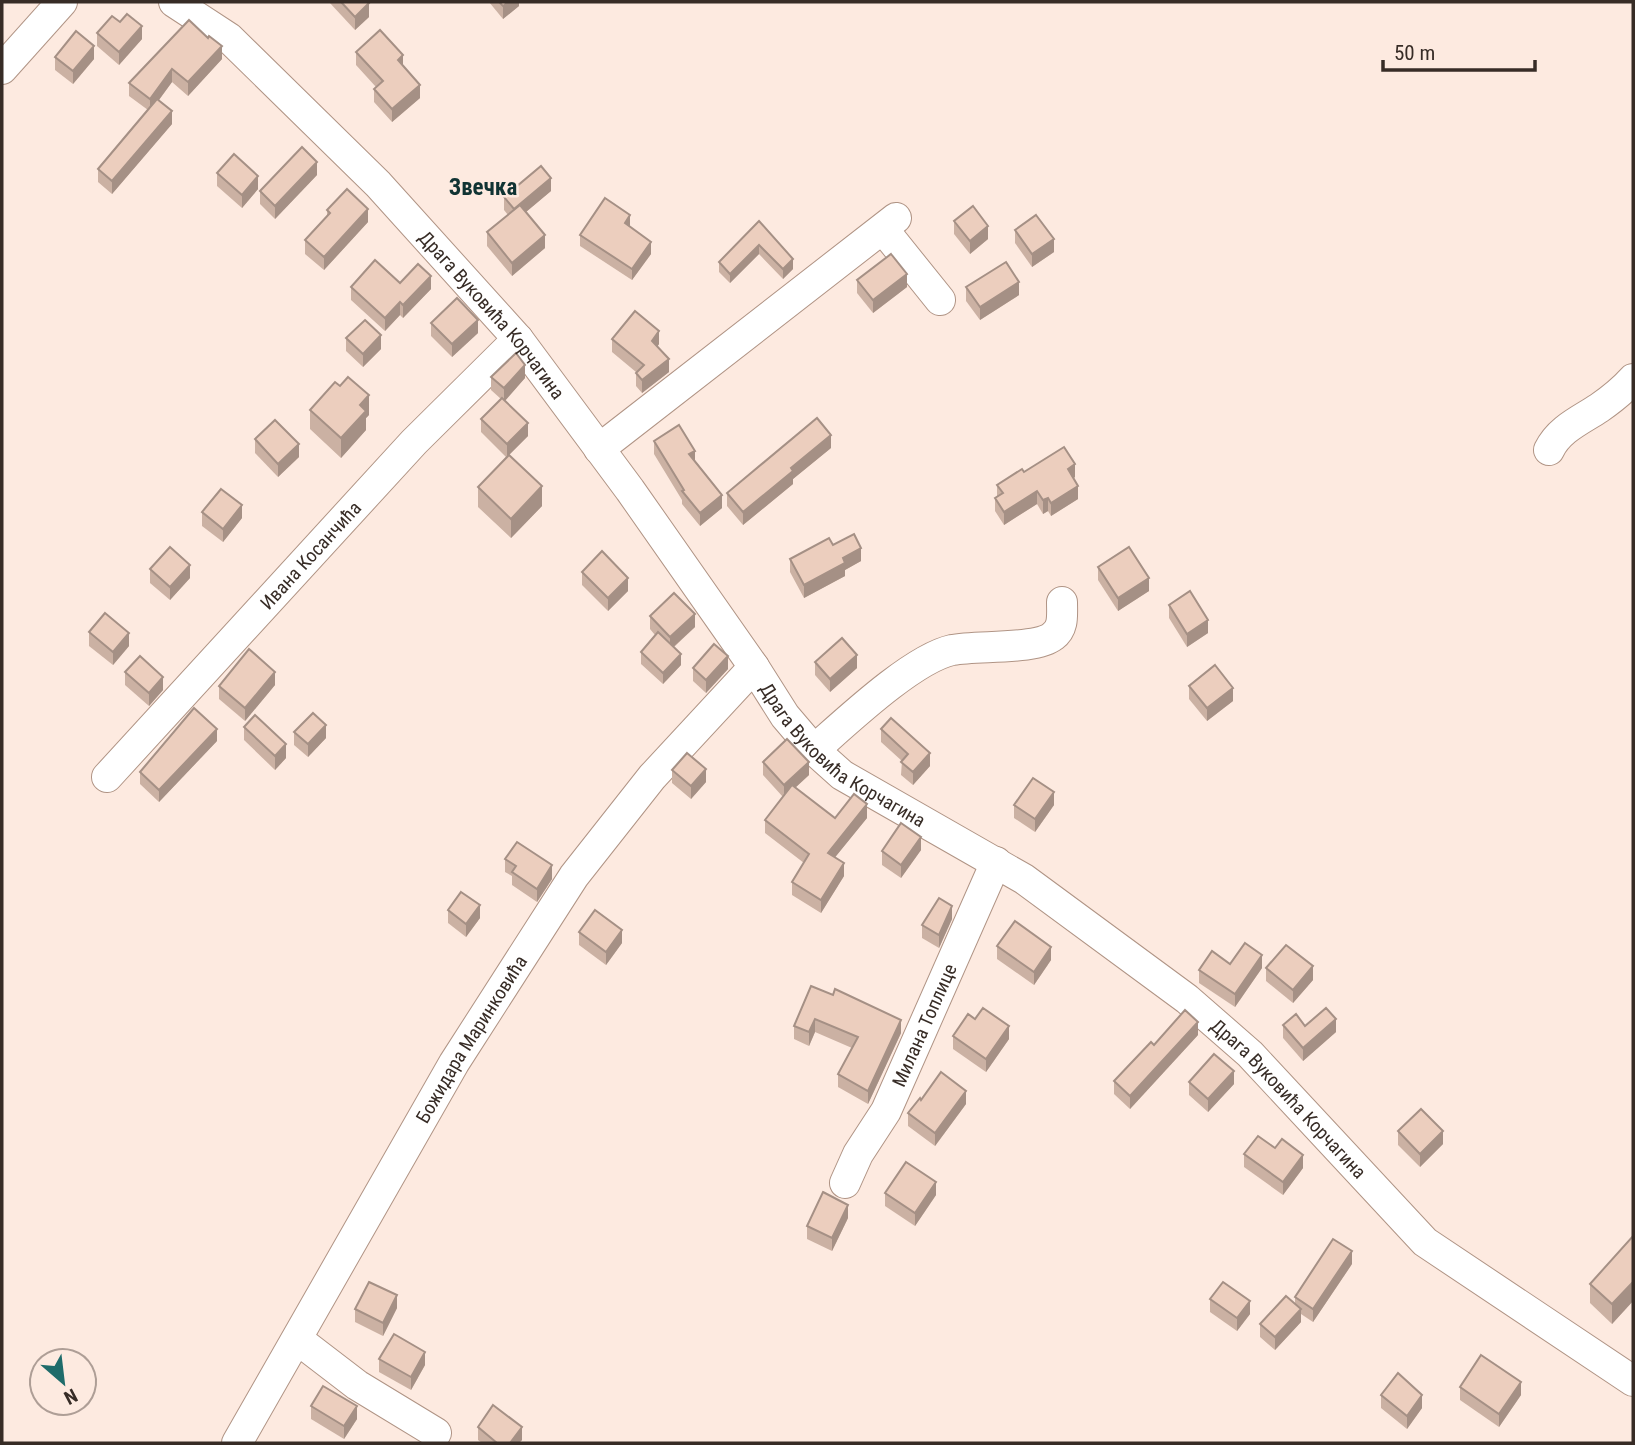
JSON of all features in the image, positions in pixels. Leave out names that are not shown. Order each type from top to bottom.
[{"type":"street","points":[[2,69],[62,2]]},
{"type":"street","name":"Драга Вуковића Корчагина","points":[[179,3],[229,38],[378,184],[518,339],[754,667],[785,716],[814,750],[842,775],[1024,879],[1187,999],[1250,1054],[1425,1242],[1633,1381]]},
{"type":"street","points":[[599,449],[889,223],[940,300]]},
{"type":"street","name":"Ивана Косанчића","points":[[107,777],[414,442],[518,339]]},
{"type":"street","points":[[1549,450],[1562,432],[1600,408],[1633,379]]},
{"type":"street","points":[[814,750],[864,706],[921,664],[951,650],[1028,644],[1054,636],[1062,624],[1062,602]]},
{"type":"street","name":"Божидара Маринковића","points":[[237,1443],[454,1063],[573,876],[652,777],[754,667]]},
{"type":"street","name":"Милана Топлице","points":[[845,1183],[858,1154],[886,1111],[996,862]]},
{"type":"street","points":[[297,1339],[356,1385],[436,1433]]},
{"type":"building","points":[[341,2],[367,2],[369,3],[355,17]]},
{"type":"building","points":[[127,14],[142,26],[119,52],[97,33],[112,16],[120,22]]},
{"type":"building","points":[[189,20],[208,38],[209,36],[222,46],[188,82],[172,69],[150,99],[129,83]]},
{"type":"building","points":[[380,30],[403,55],[398,60],[420,85],[392,109],[374,89],[383,81],[356,52]]},
{"type":"building","points":[[76,31],[94,46],[73,71],[55,57]]},
{"type":"building","points":[[157,99],[172,111],[112,181],[98,169]]},
{"type":"building","points":[[302,147],[317,162],[275,206],[260,191]]},
{"type":"building","points":[[234,154],[258,176],[242,195],[217,173]]},
{"type":"building","points":[[541,166],[551,178],[514,209],[504,197]]},
{"type":"building","points":[[347,189],[368,209],[324,257],[305,240],[330,213],[327,210]]},
{"type":"building","points":[[605,198],[630,215],[625,223],[651,242],[632,269],[580,235]]},
{"type":"building","points":[[520,205],[545,235],[512,263],[487,232]]},
{"type":"building","points":[[973,206],[988,226],[970,241],[954,221]]},
{"type":"building","points":[[1036,215],[1054,239],[1032,254],[1015,230]]},
{"type":"building","points":[[759,221],[793,259],[783,269],[759,245],[730,274],[719,262]]},
{"type":"building","points":[[891,254],[907,274],[873,300],[857,280]]},
{"type":"building","points":[[375,260],[400,283],[418,264],[431,276],[403,305],[400,302],[385,318],[351,287]]},
{"type":"building","points":[[1006,262],[1019,282],[980,307],[966,287]]},
{"type":"building","points":[[457,298],[478,320],[452,344],[431,323]]},
{"type":"building","points":[[635,311],[659,331],[652,341],[669,359],[642,380],[636,373],[644,365],[612,339]]},
{"type":"building","points":[[365,320],[381,335],[363,354],[346,338]]},
{"type":"building","points":[[516,353],[525,365],[504,388],[491,377]]},
{"type":"building","points":[[348,377],[369,395],[360,405],[366,411],[341,438],[310,410],[335,382],[340,386]]},
{"type":"building","points":[[502,398],[528,423],[507,444],[481,419]]},
{"type":"building","points":[[817,418],[831,435],[743,512],[727,493]]},
{"type":"building","points":[[275,420],[299,444],[278,464],[255,439]]},
{"type":"building","points":[[679,425],[695,451],[689,454],[722,495],[700,513],[682,491],[684,490],[654,441]]},
{"type":"building","points":[[1064,447],[1075,464],[1068,469],[1078,486],[1051,503],[1048,498],[1043,500],[1037,491],[1004,512],[995,498],[1003,493],[997,485]]},
{"type":"building","points":[[509,455],[542,486],[511,519],[478,487]]},
{"type":"building","points":[[221,489],[242,505],[223,529],[202,512]]},
{"type":"building","points":[[854,534],[861,548],[843,558],[845,563],[804,585],[790,559],[829,538],[833,545]]},
{"type":"building","points":[[170,547],[190,565],[170,587],[150,569]]},
{"type":"building","points":[[1129,547],[1149,578],[1118,598],[1098,567]]},
{"type":"building","points":[[602,551],[628,578],[608,598],[582,572]]},
{"type":"building","points":[[1190,591],[1208,620],[1187,634],[1169,605]]},
{"type":"building","points":[[674,593],[695,614],[670,637],[650,616]]},
{"type":"building","points":[[105,613],[129,633],[113,652],[89,632]]},
{"type":"building","points":[[658,632],[681,654],[663,673],[641,652]]},
{"type":"building","points":[[842,638],[857,655],[830,679],[815,662]]},
{"type":"building","points":[[714,644],[728,656],[706,680],[693,668]]},
{"type":"building","points":[[249,649],[275,672],[245,708],[219,686]]},
{"type":"building","points":[[140,656],[163,677],[149,693],[125,672]]},
{"type":"building","points":[[1215,665],[1233,688],[1207,708],[1189,686]]},
{"type":"building","points":[[194,708],[217,729],[159,790],[140,772]]},
{"type":"building","points":[[313,713],[326,725],[308,744],[294,732]]},
{"type":"building","points":[[255,715],[286,744],[275,756],[244,727]]},
{"type":"building","points":[[891,718],[930,753],[913,772],[901,762],[908,754],[881,729]]},
{"type":"building","points":[[787,739],[809,762],[784,785],[763,762]]},
{"type":"building","points":[[687,753],[706,769],[691,786],[672,770]]},
{"type":"building","points":[[1033,778],[1054,792],[1035,819],[1014,805]]},
{"type":"building","points":[[792,785],[835,818],[854,794],[867,804],[828,853],[844,863],[821,900],[792,882],[809,854],[765,820]]},
{"type":"building","points":[[901,823],[921,837],[901,865],[882,851]]},
{"type":"building","points":[[517,842],[552,865],[537,889],[512,872],[516,866],[505,859]]},
{"type":"building","points":[[461,892],[480,905],[466,924],[448,910]]},
{"type":"building","points":[[939,898],[952,906],[939,935],[922,925]]},
{"type":"building","points":[[595,910],[622,930],[606,952],[579,932]]},
{"type":"building","points":[[1015,921],[1051,947],[1034,972],[997,946]]},
{"type":"building","points":[[1245,943],[1262,955],[1235,994],[1199,970],[1212,951],[1230,964]]},
{"type":"building","points":[[1286,945],[1313,966],[1293,990],[1266,968]]},
{"type":"building","points":[[811,986],[833,995],[835,989],[901,1020],[868,1091],[838,1074],[858,1037],[815,1019],[809,1032],[794,1026]]},
{"type":"building","points":[[983,1008],[1009,1026],[986,1059],[953,1036],[968,1014],[975,1019]]},
{"type":"building","points":[[1326,1008],[1336,1019],[1303,1048],[1283,1025],[1296,1014],[1305,1026]]},
{"type":"building","points":[[1185,1010],[1198,1022],[1130,1096],[1114,1081],[1151,1042],[1154,1045]]},
{"type":"building","points":[[1214,1054],[1234,1071],[1208,1099],[1189,1082]]},
{"type":"building","points":[[941,1072],[966,1091],[935,1133],[908,1113]]},
{"type":"building","points":[[1421,1109],[1443,1131],[1420,1154],[1398,1131]]},
{"type":"building","points":[[1258,1136],[1275,1148],[1282,1139],[1303,1155],[1283,1182],[1244,1154]]},
{"type":"building","points":[[906,1162],[936,1182],[915,1213],[885,1193]]},
{"type":"building","points":[[823,1192],[848,1205],[832,1238],[807,1226]]},
{"type":"building","points":[[1633,1236],[1633,1282],[1612,1304],[1590,1284]]},
{"type":"building","points":[[1333,1239],[1352,1251],[1313,1309],[1295,1297]]},
{"type":"building","points":[[369,1282],[397,1295],[383,1323],[355,1309]]},
{"type":"building","points":[[1223,1282],[1250,1301],[1237,1318],[1210,1299]]},
{"type":"building","points":[[1286,1296],[1301,1309],[1275,1337],[1260,1324]]},
{"type":"building","points":[[394,1334],[425,1352],[411,1377],[379,1359]]},
{"type":"building","points":[[1481,1355],[1521,1382],[1499,1414],[1460,1387]]},
{"type":"building","points":[[1398,1373],[1422,1395],[1407,1416],[1381,1395]]},
{"type":"building","points":[[323,1386],[357,1406],[344,1426],[311,1406]]},
{"type":"building","points":[[493,1405],[522,1427],[510,1443],[497,1443],[478,1427]]},
{"type":"district","name":"Звечка","points":[[483,187]]}]
